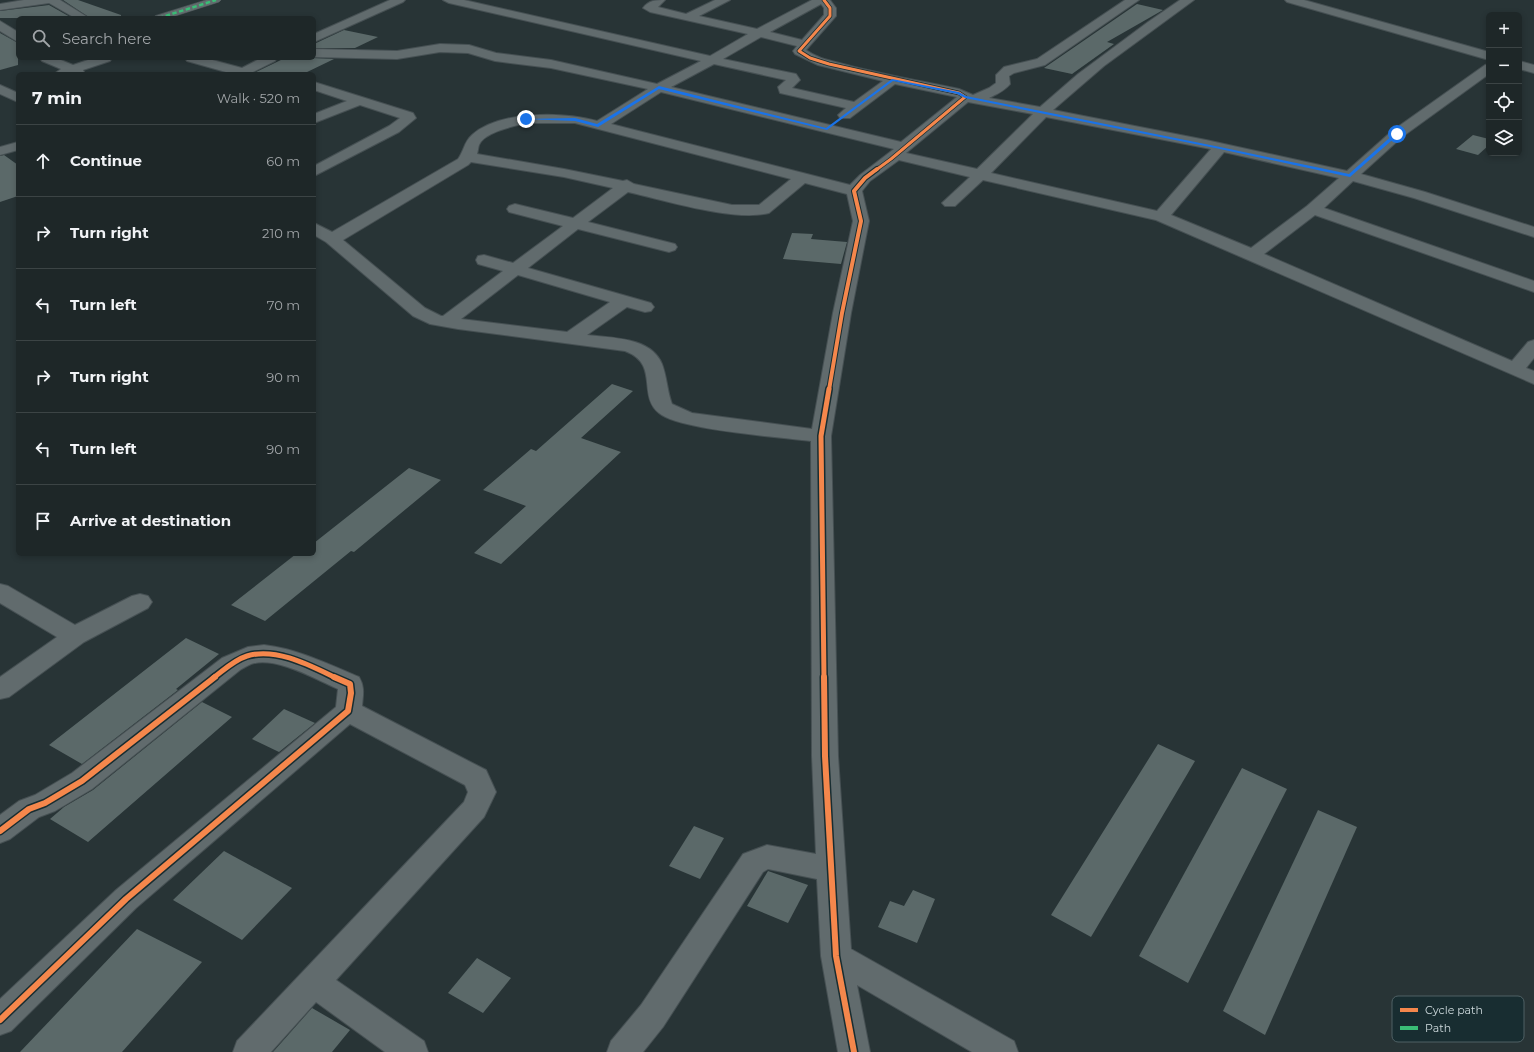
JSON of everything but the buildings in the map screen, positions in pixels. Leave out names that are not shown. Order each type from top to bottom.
[{"type":"street","points":[[0,7],[46,0]]},
{"type":"street","points":[[52,0],[80,16]]},
{"type":"street","points":[[165,16],[216,0]]},
{"type":"street","points":[[316,37],[399,0]]},
{"type":"street","points":[[450,0],[791,77],[794,80],[785,87],[785,90],[856,106]]},
{"type":"street","points":[[659,0],[649,8],[804,44]]},
{"type":"street","points":[[688,17],[724,0]]},
{"type":"street","points":[[598,126],[659,88],[823,0],[830,8],[830,16],[799,51],[805,56],[819,61],[892,80],[959,93],[970,98],[1220,148],[1350,176],[1444,202],[1534,232]]},
{"type":"street","points":[[854,1052],[836,956],[831,869],[825,756],[821,436],[842,313],[861,221],[854,191],[861,180],[970,98],[994,91],[1003,84],[1002,75],[1009,70],[1041,62],[1133,0]]},
{"type":"street","points":[[950,203],[983,174],[1043,113],[1128,42],[1188,0]]},
{"type":"street","points":[[1291,0],[1486,55]]},
{"type":"street","points":[[0,25],[16,37]]},
{"type":"street","points":[[1084,33],[1099,36]]},
{"type":"street","points":[[1113,39],[1128,42]]},
{"type":"street","points":[[316,53],[397,55],[420,50],[453,47],[469,49],[495,57],[551,64],[659,88],[827,129],[983,174],[1161,217],[1254,255],[1302,278],[1534,378]]},
{"type":"street","points":[[49,60],[69,72]]},
{"type":"street","points":[[73,72],[101,60]]},
{"type":"street","points":[[198,60],[241,72]]},
{"type":"street","points":[[247,72],[268,60]]},
{"type":"street","points":[[1522,66],[1534,69]]},
{"type":"street","points":[[1254,255],[1313,209],[1397,134],[1486,70]]},
{"type":"street","points":[[827,129],[892,80]]},
{"type":"street","points":[[316,86],[329,89],[359,101],[408,116],[408,118],[394,129],[316,171]]},
{"type":"street","points":[[1,91],[16,87]]},
{"type":"street","points":[[1,91],[16,97]]},
{"type":"street","points":[[316,118],[359,101]]},
{"type":"street","points":[[332,239],[468,157],[477,138],[495,127],[526,119],[575,119],[854,191]]},
{"type":"street","points":[[0,152],[16,147]]},
{"type":"street","points":[[1161,217],[1220,148]]},
{"type":"street","points":[[468,157],[627,186],[732,210],[763,210],[802,178]]},
{"type":"street","points":[[446,322],[627,186]]},
{"type":"street","points":[[515,209],[669,247]]},
{"type":"street","points":[[1313,209],[1534,287]]},
{"type":"street","points":[[316,229],[332,239],[419,312],[436,320],[619,344],[642,350],[651,358],[661,402],[666,409],[674,414],[689,418],[821,436]]},
{"type":"street","points":[[484,260],[645,307]]},
{"type":"street","points":[[570,338],[624,301]]},
{"type":"street","points":[[1515,369],[1534,346]]},
{"type":"street","points":[[0,592],[75,636]]},
{"type":"street","points":[[0,690],[75,636],[140,602]]},
{"type":"street","points":[[0,831],[29,809],[45,803],[82,781],[231,664],[249,655],[271,654],[293,660],[350,684],[351,693],[348,711],[126,899],[0,1020]]},
{"type":"street","points":[[249,1052],[474,809],[482,792],[476,778],[348,711]]},
{"type":"street","points":[[623,1052],[652,1016],[754,862],[767,857],[831,869]]},
{"type":"street","points":[[836,956],[1002,1052]]},
{"type":"street","points":[[313,982],[412,1052]]},
{"type":"marked path","points":[[165,16],[216,0]]},
{"type":"cycle path","points":[[824,0],[830,8],[830,16],[799,51],[804,55],[848,69],[959,93],[965,97],[891,159],[865,178],[854,191],[861,221],[842,313],[821,436],[825,756],[831,869],[836,956],[854,1052]]},
{"type":"cycle path","points":[[0,831],[29,809],[45,803],[82,781],[231,664],[246,656],[264,654],[289,659],[302,663],[350,684],[351,693],[348,711],[126,899],[0,1020]]},
{"type":"route","points":[[526,119],[575,119],[598,126],[659,88],[827,129],[892,80],[959,93],[965,97],[1220,148],[1350,176],[1397,134]]}]
